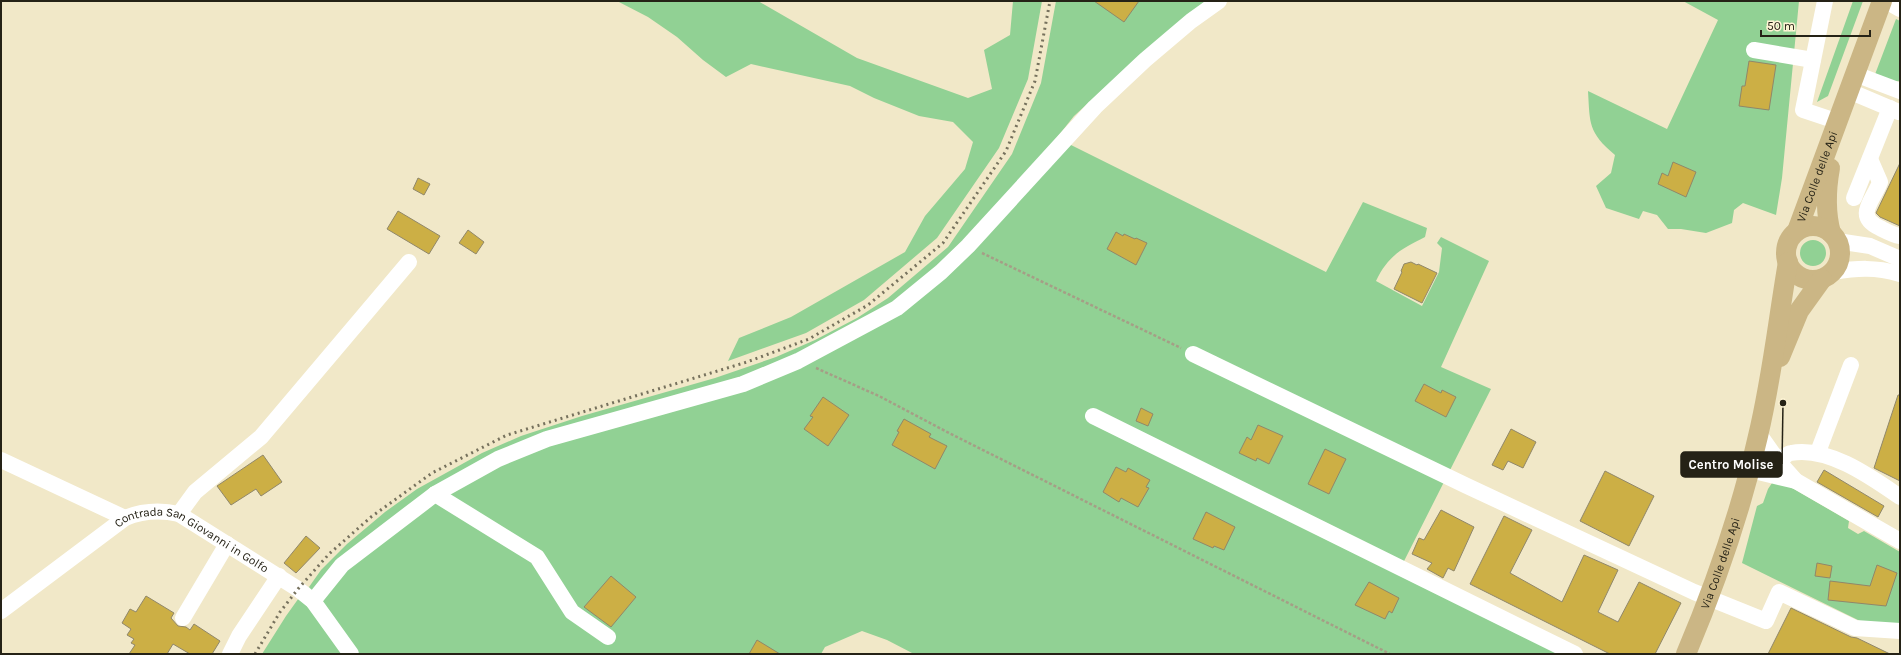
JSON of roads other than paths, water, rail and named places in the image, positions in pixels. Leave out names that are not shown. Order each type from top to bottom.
[{"type":"main road","name":"Via Colle delle Api","points":[[1798,231],[1882,1]]},
{"type":"main road","name":"Via Colle delle Api","points":[[1834,237],[1827,218],[1827,186],[1839,122]]},
{"type":"main road","points":[[1809,227],[1820,227],[1834,237],[1840,251],[1839,262],[1828,275],[1812,280],[1802,278],[1793,271],[1788,262],[1786,253],[1787,245],[1791,237],[1798,231],[1809,227]]},
{"type":"main road","name":"Via Colle delle Api","points":[[1686,654],[1710,597],[1732,534],[1750,470],[1768,387],[1788,262]]},
{"type":"main road","name":"Via Colle delle Api","points":[[1768,387],[1799,311],[1828,275]]},
{"type":"street","points":[[312,601],[342,565],[435,494],[498,459],[546,439],[743,384],[798,360],[897,308],[941,272],[968,246],[1095,108],[1145,60],[1191,21],[1219,1]]},
{"type":"street","points":[[1825,1],[1803,110],[1839,122]]},
{"type":"street","points":[[1886,1],[1900,9]]},
{"type":"street","points":[[1754,50],[1813,60]]},
{"type":"street","points":[[1852,82],[1900,91]]},
{"type":"street","points":[[1852,82],[1895,111],[1870,159],[1854,198]]},
{"type":"street","points":[[1870,159],[1880,182],[1867,210],[1866,218],[1871,224],[1900,236]]},
{"type":"street","points":[[1834,237],[1870,246],[1900,259]]},
{"type":"street","points":[[179,514],[195,492],[261,437],[409,262]]},
{"type":"street","points":[[1828,275],[1867,268],[1880,269],[1900,274]]},
{"type":"street","points":[[1193,354],[1467,486],[1694,592],[1710,597],[1766,621],[1779,592],[1855,628],[1900,631]]},
{"type":"street","points":[[1818,452],[1850,365]]},
{"type":"street","points":[[1093,416],[1575,654]]},
{"type":"street","points":[[1759,434],[1779,462],[1796,481]]},
{"type":"street","points":[[1779,462],[1790,453],[1818,452],[1855,469],[1900,498]]},
{"type":"street","points":[[1,460],[125,518]]},
{"type":"street","points":[[1750,470],[1796,481],[1900,541]]},
{"type":"street","points":[[435,494],[537,558],[572,612],[608,637]]},
{"type":"street","name":"Contrada San Giovanni in Golfo","points":[[1,611],[125,518],[136,514],[165,511],[179,514],[279,576],[312,601],[351,654]]},
{"type":"street","points":[[183,618],[227,544]]},
{"type":"street","points":[[230,654],[239,636],[279,576]]},
{"type":"railway","points":[[255,654],[280,612],[329,554],[371,517],[432,473],[507,435],[747,362],[809,339],[868,305],[943,243],[1006,151],[1035,81],[1050,1]]},
{"type":"place","name":"Centro Molise","points":[[1783,403]]}]
